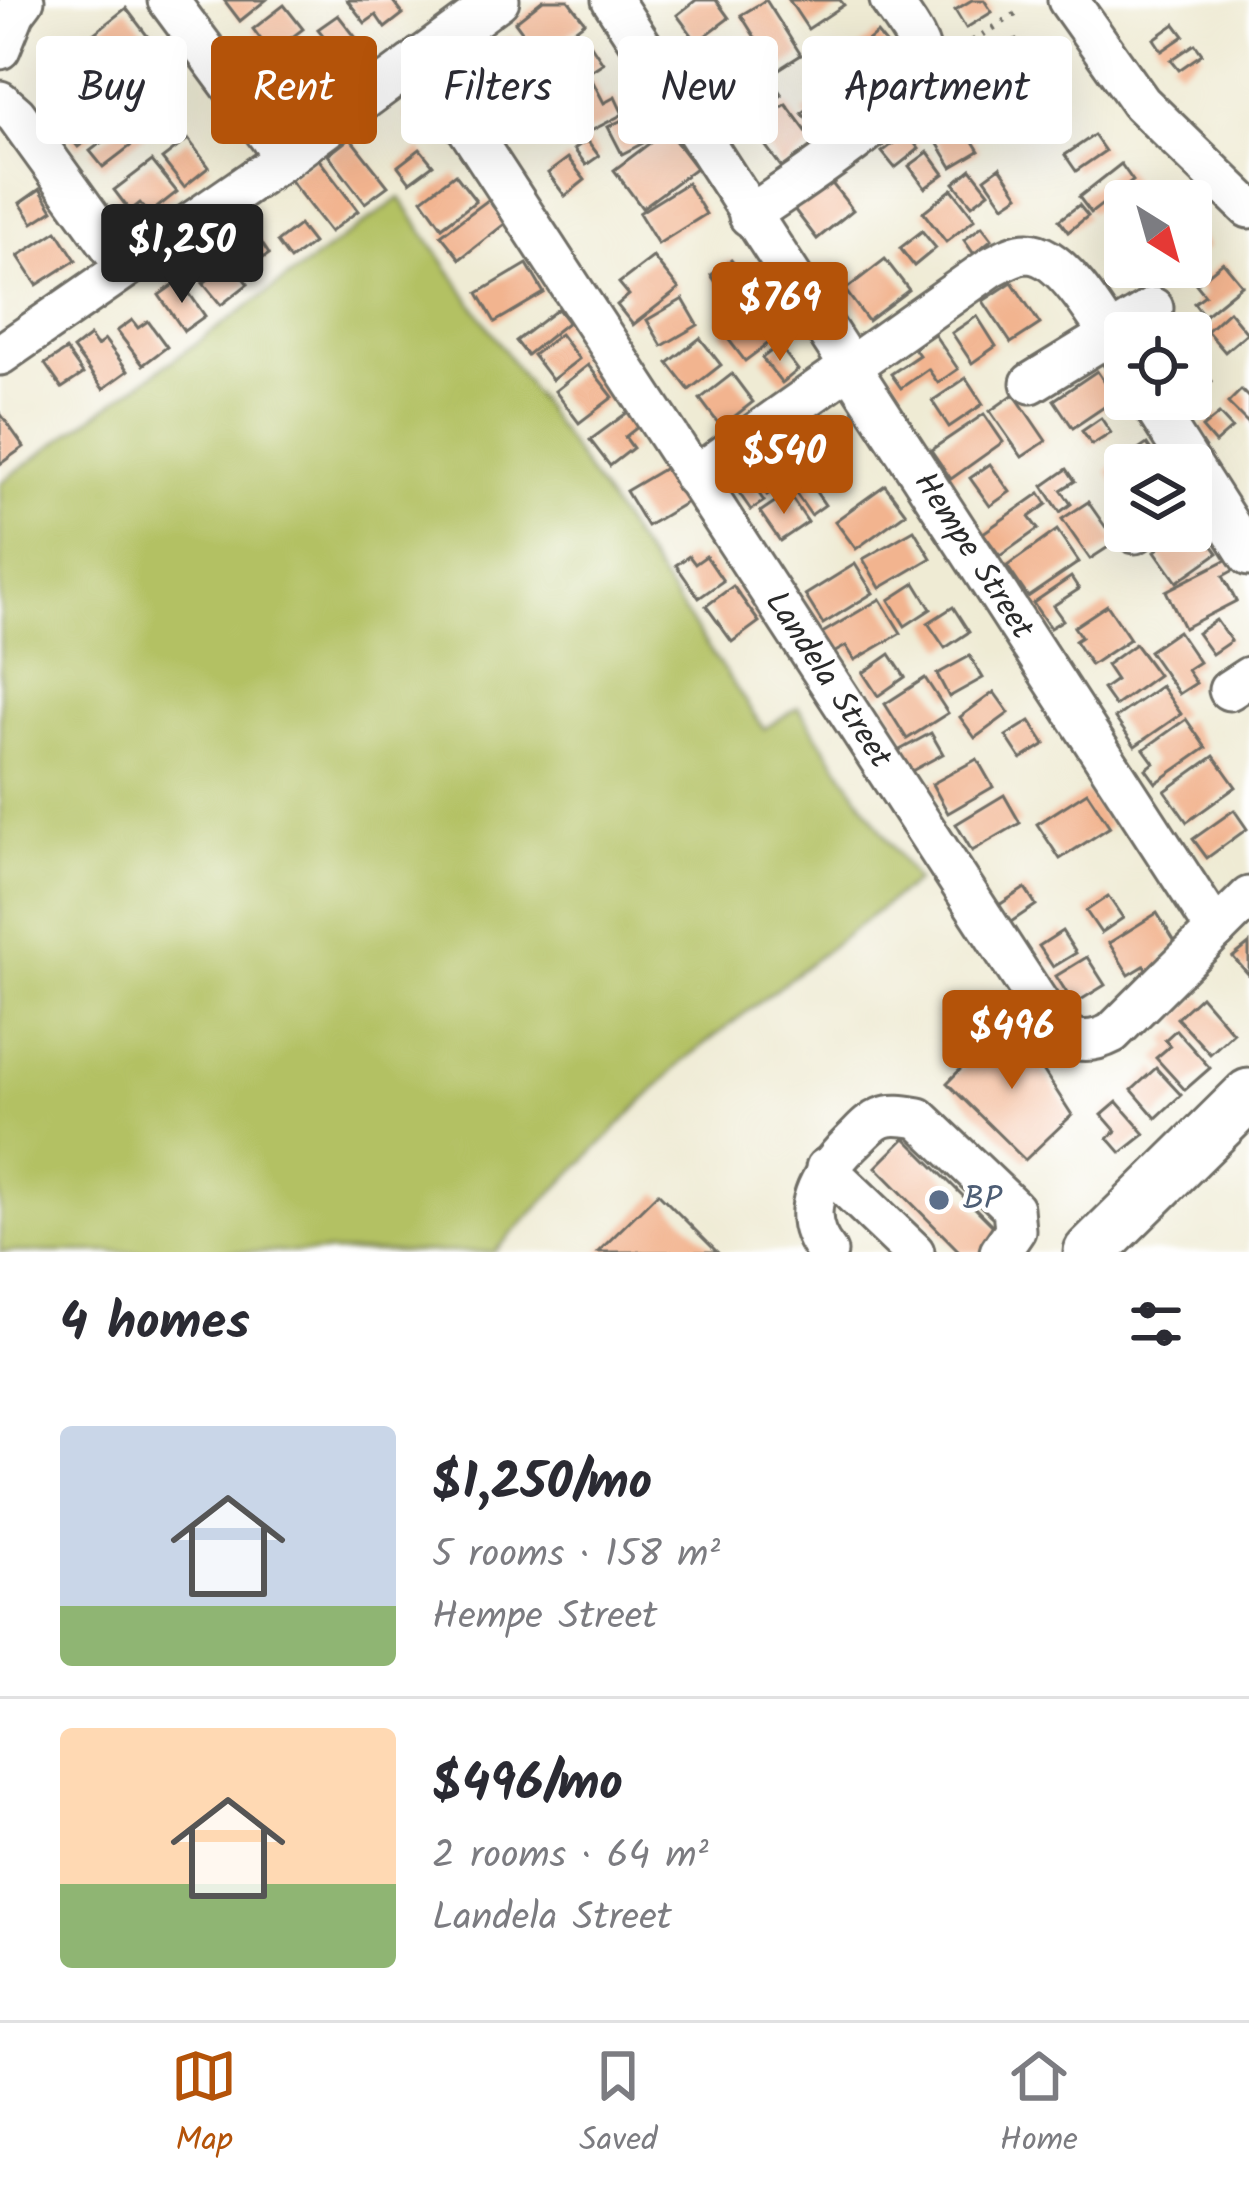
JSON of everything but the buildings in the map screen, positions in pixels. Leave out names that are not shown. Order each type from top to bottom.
[{"type":"main road","points":[[1090,1252],[1249,1095]]},
{"type":"street","points":[[0,49],[14,12],[24,0]]},
{"type":"street","points":[[168,0],[285,158]]},
{"type":"street","points":[[450,36],[499,0]]},
{"type":"street","name":"Hempe Street","points":[[612,0],[1216,930]]},
{"type":"street","points":[[890,0],[912,36]]},
{"type":"street","points":[[1068,0],[1141,103],[1249,208]]},
{"type":"street","points":[[0,355],[401,72]]},
{"type":"street","points":[[0,101],[16,115],[125,266]]},
{"type":"street","name":"Landela Street","points":[[478,144],[1043,1012],[1063,1035],[1086,1042],[1112,1033],[1249,897]]},
{"type":"street","points":[[749,216],[847,144]]},
{"type":"street","points":[[694,477],[991,267],[1031,253],[1062,270],[1104,330]]},
{"type":"street","points":[[1149,312],[1153,308]]},
{"type":"street","points":[[1031,383],[1104,353]]},
{"type":"street","points":[[1212,495],[1249,556]]},
{"type":"street","points":[[827,1252],[813,1227],[810,1207],[826,1168],[882,1118],[919,1118],[1013,1208],[1015,1230],[1000,1252]]},
{"type":"street","points":[[826,1168],[914,1252]]},
{"type":"path","points":[[982,36],[1022,10]]},
{"type":"green space","points":[[400,198],[764,729],[798,707],[916,881],[683,1061],[494,1252],[0,1252],[0,483]]},
{"type":"place","name":"BP","points":[[939,1200]]}]
